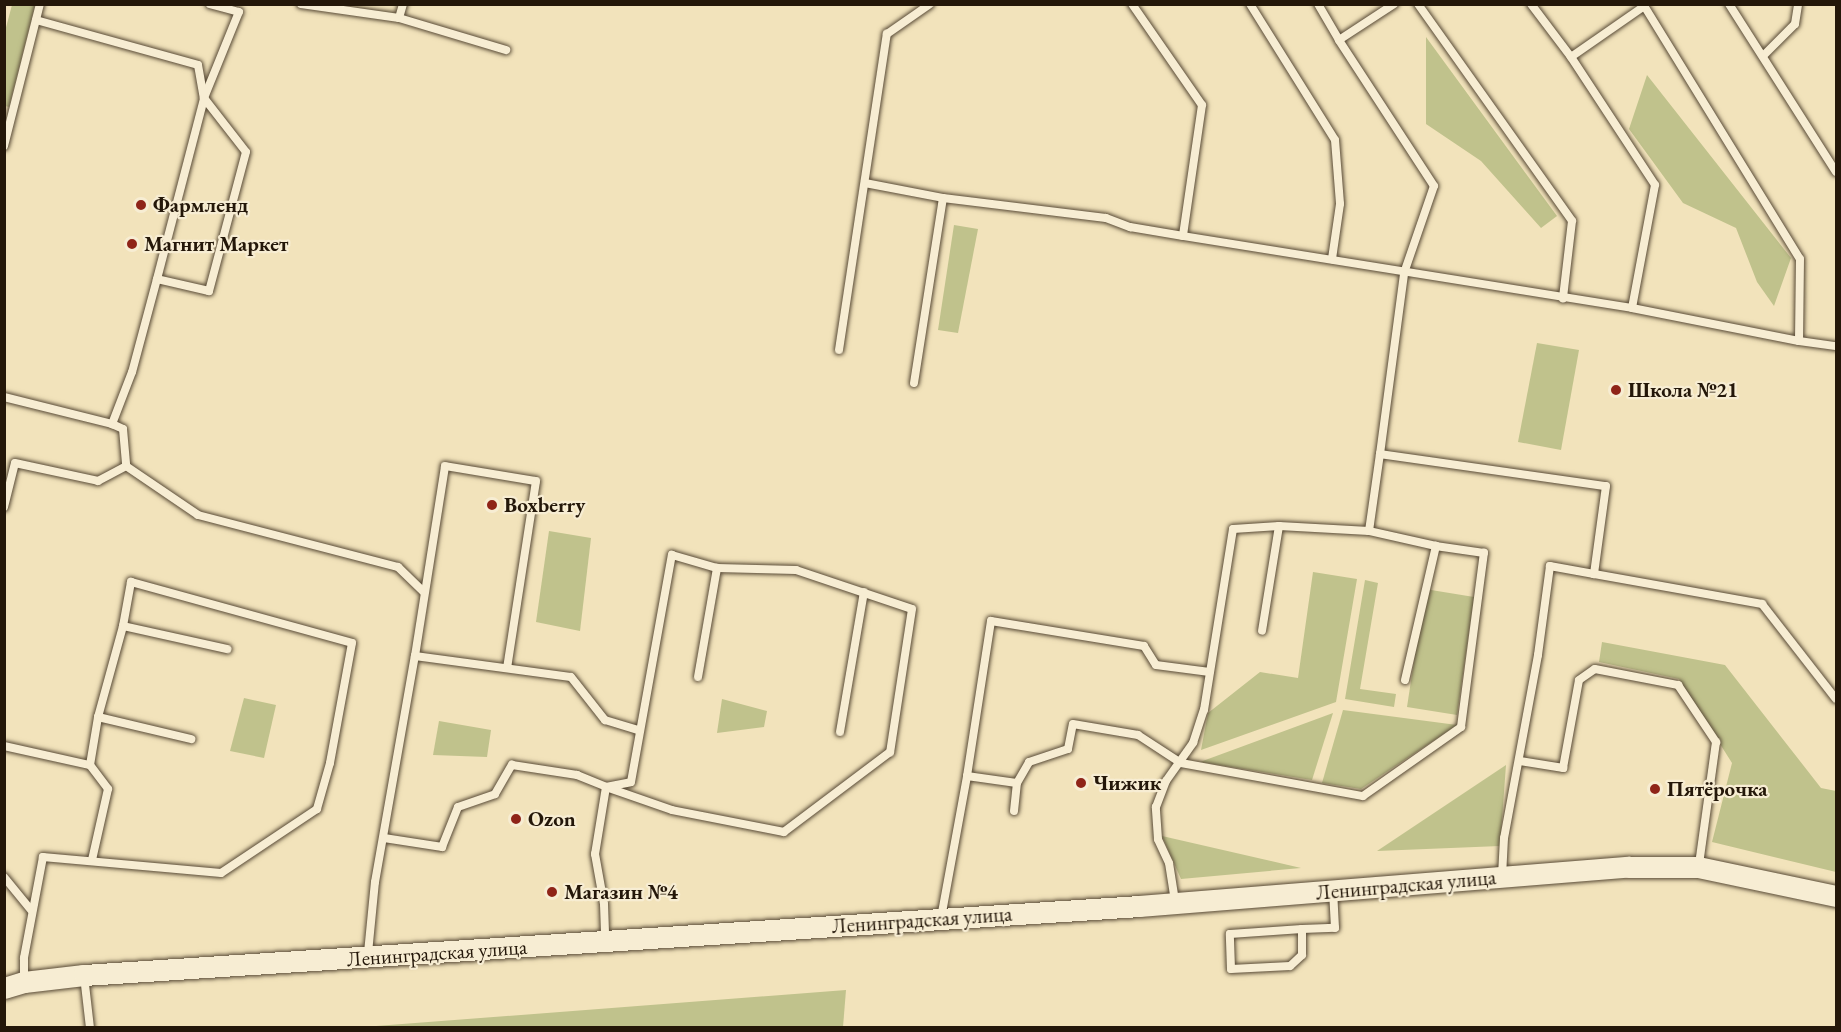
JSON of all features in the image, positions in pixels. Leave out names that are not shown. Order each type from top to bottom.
[{"type":"street","name":"Ленинградская улица","points":[[14,985],[84,975],[1333,892],[1628,867],[1698,867],[1836,896]]},
{"type":"lane","points":[[4,146],[40,4]]},
{"type":"lane","points":[[210,4],[239,12]]},
{"type":"lane","points":[[111,424],[132,372],[204,98],[239,12],[246,4]]},
{"type":"lane","points":[[301,4],[399,18],[506,50]]},
{"type":"lane","points":[[399,18],[403,4]]},
{"type":"lane","points":[[839,350],[887,34],[930,4]]},
{"type":"lane","points":[[1132,4],[1202,105],[1183,236]]},
{"type":"lane","points":[[1250,4],[1335,140],[1340,204],[1332,259]]},
{"type":"lane","points":[[1317,4],[1434,186],[1404,273],[1369,531]]},
{"type":"lane","points":[[1339,40],[1394,4]]},
{"type":"lane","points":[[1418,4],[1572,221],[1563,298]]},
{"type":"lane","points":[[1531,4],[1571,57],[1655,185],[1632,308]]},
{"type":"lane","points":[[1729,4],[1836,172]]},
{"type":"lane","points":[[1763,56],[1795,24],[1798,4]]},
{"type":"lane","points":[[1571,57],[1643,6],[1800,259],[1798,341]]},
{"type":"lane","points":[[36,20],[198,65],[204,98],[246,152],[209,291],[157,279]]},
{"type":"lane","points":[[866,183],[944,198],[1106,218],[1130,227],[1632,308],[1798,341],[1836,346]]},
{"type":"lane","points":[[914,383],[944,198]]},
{"type":"lane","points":[[4,397],[123,429],[126,466]]},
{"type":"lane","points":[[1380,454],[1606,486],[1594,574]]},
{"type":"lane","points":[[4,507],[15,463],[98,481],[126,466]]},
{"type":"lane","points":[[126,466],[198,515],[398,567],[424,592]]},
{"type":"lane","points":[[368,957],[375,882],[415,656],[445,466],[536,481],[507,668]]},
{"type":"lane","points":[[1262,631],[1280,526]]},
{"type":"lane","points":[[1014,811],[1017,783],[1029,762],[1068,749],[1073,724],[1138,735],[1181,763],[1364,796],[1461,727],[1484,553],[1436,546],[1369,531],[1280,526],[1233,529],[1204,710],[1193,743],[1181,763],[1166,781],[1156,807],[1158,839],[1168,863],[1175,903]]},
{"type":"lane","points":[[1405,680],[1436,546]]},
{"type":"lane","points":[[384,838],[442,847],[458,807],[495,794],[512,765],[577,775],[606,787],[672,810],[784,832],[890,752],[912,609],[796,570],[717,568],[672,555],[638,730],[631,782],[606,787]]},
{"type":"lane","points":[[1502,876],[1504,838],[1520,761],[1550,566],[1762,604],[1836,699]]},
{"type":"lane","points":[[698,677],[717,568]]},
{"type":"lane","points":[[14,985],[24,958],[31,910],[43,857],[221,873],[317,809],[330,763],[352,643],[131,582],[123,626],[98,717],[90,765]]},
{"type":"lane","points":[[840,732],[864,592]]},
{"type":"lane","points":[[941,918],[967,776],[991,621],[1144,646],[1156,665],[1210,672]]},
{"type":"lane","points":[[123,626],[227,649]]},
{"type":"lane","points":[[415,656],[571,677],[605,720],[638,730]]},
{"type":"lane","points":[[1520,761],[1563,768],[1579,680],[1595,669],[1678,685],[1716,742],[1698,867]]},
{"type":"lane","points":[[98,717],[191,739]]},
{"type":"lane","points":[[4,746],[90,765],[108,789],[92,860]]},
{"type":"lane","points":[[967,776],[1017,783]]},
{"type":"lane","points":[[605,940],[604,904],[595,854],[606,787]]},
{"type":"lane","points":[[4,877],[31,910]]},
{"type":"lane","points":[[1302,929],[1302,955],[1290,966],[1231,969],[1230,934],[1302,929],[1335,928],[1333,892]]},
{"type":"lane","points":[[84,975],[90,1028]]},
{"type":"green space","points":[[12,5],[35,5],[9,107],[5,106],[4,35]]},
{"type":"green space","points":[[1426,37],[1557,216],[1541,228],[1481,161],[1426,124]]},
{"type":"green space","points":[[1647,75],[1791,258],[1774,306],[1757,282],[1736,228],[1683,203],[1629,129]]},
{"type":"green space","points":[[954,225],[978,229],[958,333],[938,330]]},
{"type":"green space","points":[[1537,343],[1579,350],[1561,450],[1518,442]]},
{"type":"green space","points":[[549,531],[591,538],[580,631],[536,622]]},
{"type":"green space","points":[[1313,572],[1357,579],[1336,702],[1201,750],[1208,713],[1260,672],[1298,678]]},
{"type":"green space","points":[[1365,580],[1378,583],[1360,689],[1396,694],[1394,707],[1345,699]]},
{"type":"green space","points":[[1425,589],[1474,597],[1457,715],[1407,707]]},
{"type":"green space","points":[[1602,642],[1725,665],[1821,788],[1836,791],[1836,872],[1712,842],[1732,763],[1679,679],[1599,662]]},
{"type":"green space","points":[[244,698],[276,705],[264,758],[230,751]]},
{"type":"green space","points":[[722,699],[767,711],[764,727],[717,733]]},
{"type":"green space","points":[[1343,710],[1457,725],[1361,789],[1322,783]]},
{"type":"green space","points":[[1333,713],[1312,780],[1200,762]]},
{"type":"green space","points":[[439,721],[491,730],[487,757],[433,755]]},
{"type":"green space","points":[[1506,765],[1500,846],[1377,851]]},
{"type":"green space","points":[[1162,836],[1301,868],[1181,879]]},
{"type":"green space","points":[[846,990],[843,1027],[363,1027]]},
{"type":"place","name":"Фармленд","points":[[141,205]]},
{"type":"place","name":"Магнит Маркет","points":[[132,244]]},
{"type":"place","name":"Школа №21","points":[[1616,390]]},
{"type":"place","name":"Boxberry","points":[[492,505]]},
{"type":"place","name":"Чижик","points":[[1081,783]]},
{"type":"place","name":"Пятёрочка","points":[[1655,789]]},
{"type":"place","name":"Ozon","points":[[516,819]]},
{"type":"place","name":"Магазин №4","points":[[552,892]]}]
